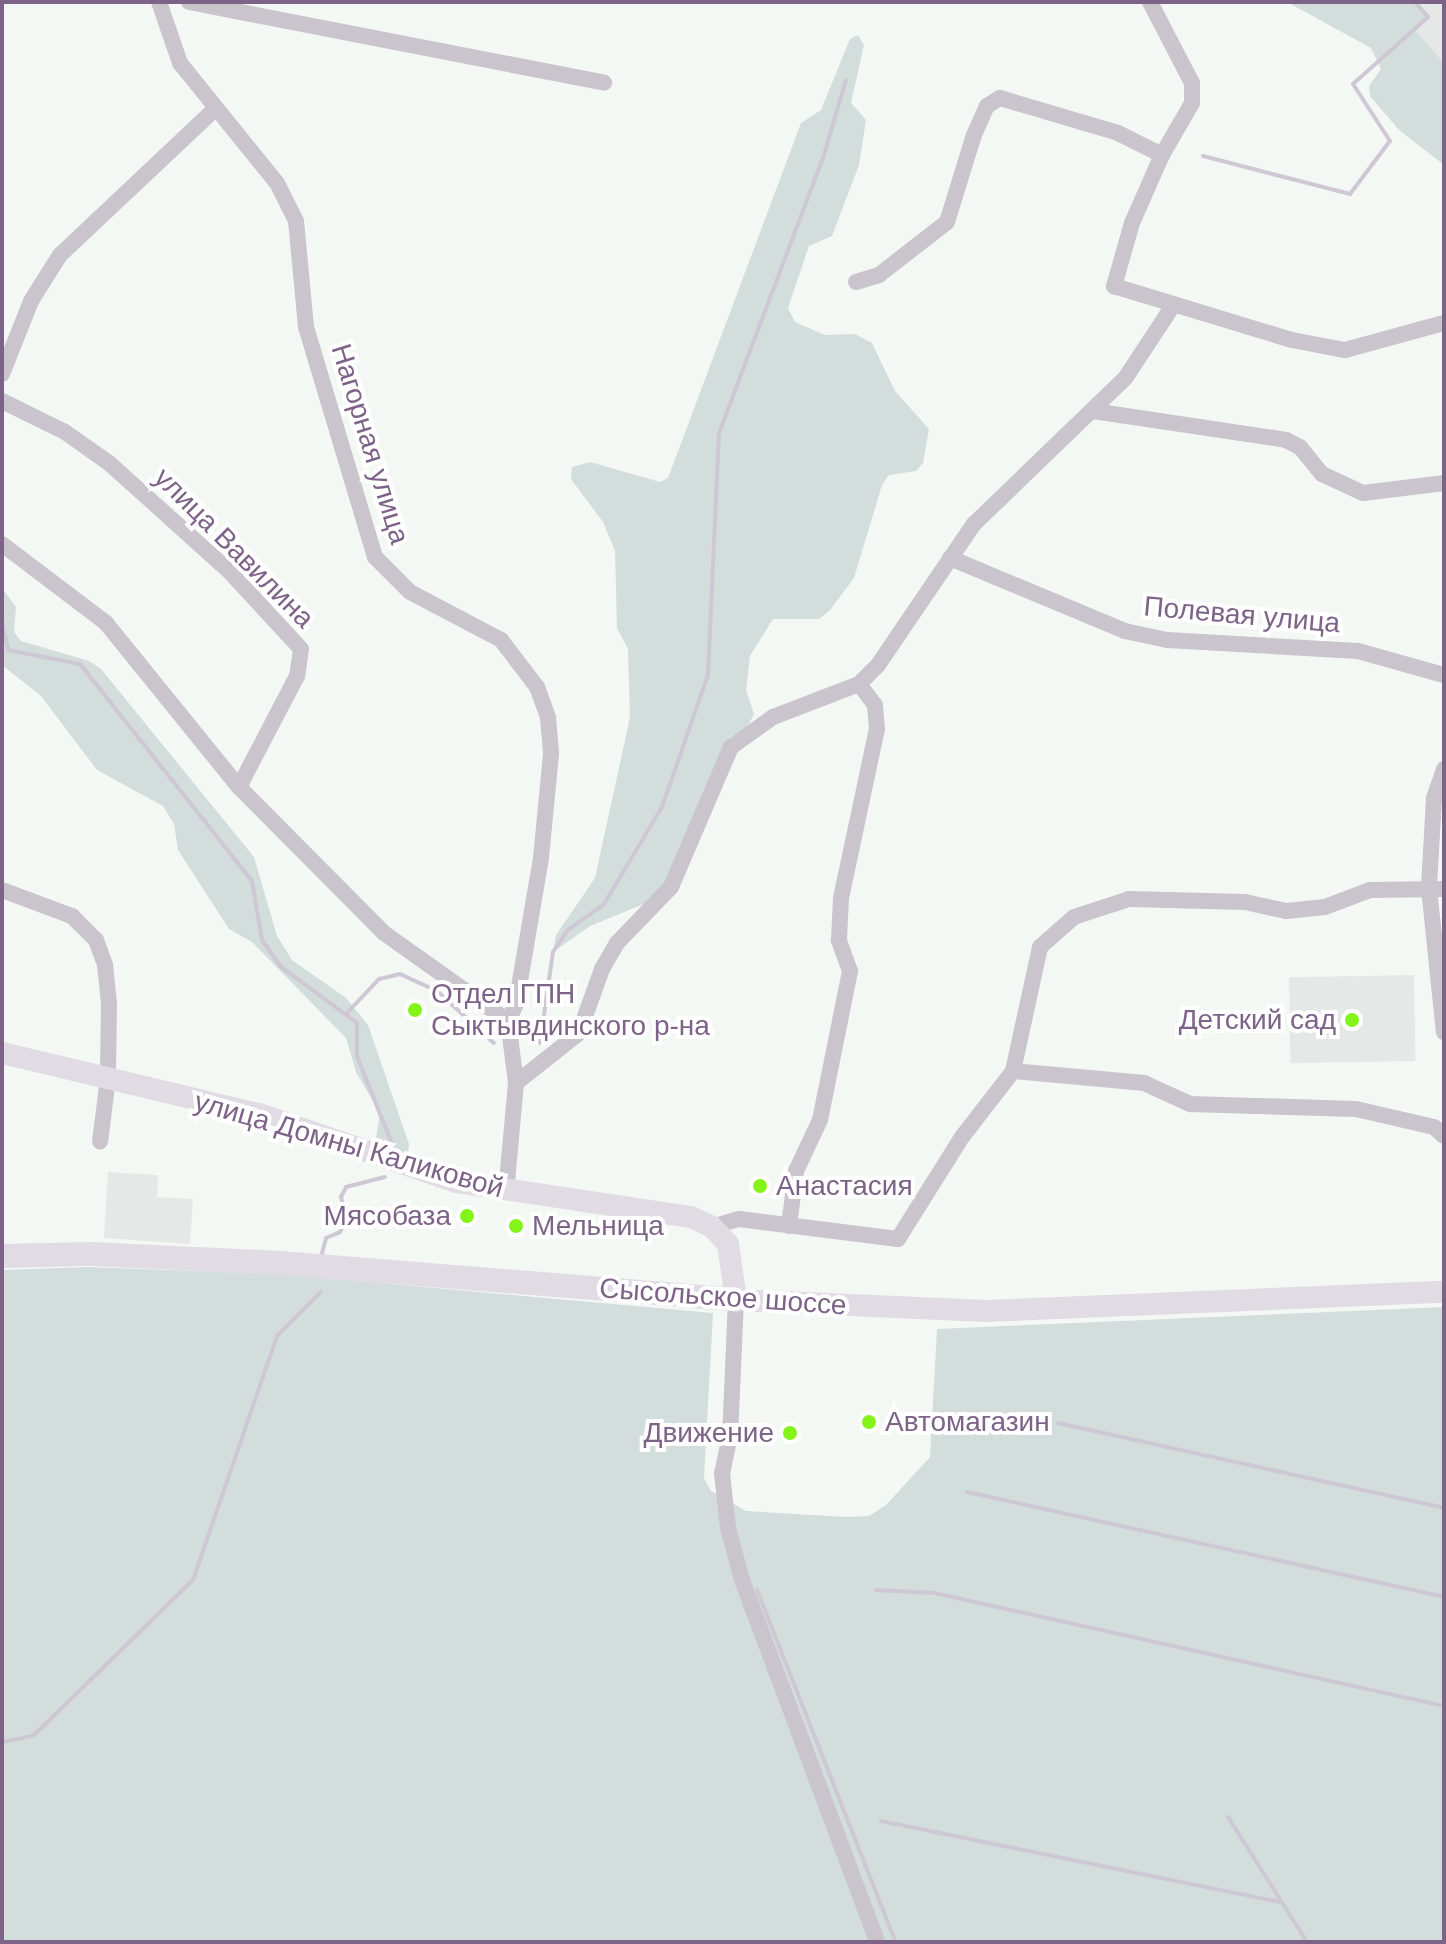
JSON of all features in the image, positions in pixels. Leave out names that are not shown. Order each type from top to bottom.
[{"type":"highway","name":"Сысольское шоссе","points":[[2,1256],[91,1254],[281,1263],[736,1300]]},
{"type":"main road","name":"улица Домны Каликовой","points":[[2,1053],[259,1114],[429,1173],[506,1192],[691,1217],[712,1227]]},
{"type":"main road","points":[[712,1227],[733,1259],[736,1300]]},
{"type":"main road","name":"Сысольское шоссе","points":[[736,1300],[986,1311],[1444,1292]]},
{"type":"street","name":"Нагорная улица","points":[[159,2],[180,63],[214,110],[277,183],[296,221],[306,327],[375,557],[410,592],[501,640],[537,687],[548,718],[551,754],[541,858],[516,1004],[508,1021],[516,1083],[506,1192]]},
{"type":"street","points":[[189,2],[604,83]]},
{"type":"street","points":[[1150,2],[1192,83],[1192,103],[1162,155],[1132,223],[1114,286],[1292,340],[1345,350],[1444,323]]},
{"type":"street","points":[[856,282],[879,275],[947,222],[974,135],[987,106],[1000,98],[1118,133],[1162,155]]},
{"type":"street","points":[[2,374],[31,301],[60,255],[214,110]]},
{"type":"street","points":[[516,1083],[579,1033],[602,969],[617,943],[671,887],[731,747],[773,717],[859,684],[887,654],[950,558],[1003,491],[1093,411],[1152,342],[1174,304]]},
{"type":"street","name":"улица Вавилина","points":[[2,401],[65,432],[109,463],[229,571],[301,649],[297,676],[239,787]]},
{"type":"street","points":[[1093,411],[1286,440],[1300,447],[1322,474],[1363,493],[1444,483]]},
{"type":"street","points":[[2,544],[106,623],[239,787],[384,933],[508,1021]]},
{"type":"street","name":"Полевая улица","points":[[950,558],[1125,631],[1167,640],[1358,651],[1444,675]]},
{"type":"street","points":[[789,1226],[796,1171],[820,1120],[850,971],[839,940],[841,898],[877,729],[875,705],[859,684]]},
{"type":"street","points":[[1444,769],[1434,798],[1444,1032]]},
{"type":"street","points":[[712,1227],[739,1219],[898,1239],[962,1137],[1013,1071],[1040,947],[1074,917],[1102,904],[1129,899],[1245,902],[1286,911],[1325,907],[1370,890],[1436,889]]},
{"type":"street","points":[[2,890],[72,916],[96,940],[105,965],[108,1078],[100,1142]]},
{"type":"street","points":[[1013,1071],[1144,1083],[1190,1104],[1356,1109],[1434,1127],[1444,1136]]},
{"type":"street","points":[[736,1300],[730,1436],[722,1473],[728,1528],[742,1580],[877,1942]]},
{"type":"shaded area","points":[[1287,2],[1417,2],[1427,19],[1416,31],[1444,63],[1444,165],[1399,130],[1370,96],[1369,86],[1381,69],[1371,48]]},
{"type":"shaded area","points":[[1417,2],[1444,2],[1444,63],[1416,31],[1427,14]]},
{"type":"shaded area","points":[[858,35],[864,45],[851,103],[866,120],[859,165],[832,236],[809,246],[788,308],[795,322],[825,335],[855,334],[872,343],[895,391],[929,429],[923,463],[916,471],[889,475],[882,485],[854,578],[830,610],[819,619],[773,619],[750,656],[746,690],[754,714],[748,726],[729,738],[665,883],[644,904],[590,926],[553,952],[556,935],[595,878],[630,717],[628,649],[617,628],[615,551],[603,522],[571,479],[572,467],[590,462],[660,482],[668,478],[801,123],[821,110],[850,39]]},
{"type":"shaded area","points":[[2,588],[16,607],[14,632],[21,641],[89,661],[101,669],[254,857],[277,936],[292,960],[346,998],[368,1025],[409,1144],[408,1155],[375,1144],[380,1113],[356,1072],[346,1038],[252,942],[229,929],[178,850],[174,824],[163,806],[97,770],[41,696],[2,665]]},
{"type":"shaded area","name":"Детский сад","points":[[1414,975],[1416,1061],[1291,1063],[1289,977]]},
{"type":"shaded area","points":[[108,1172],[158,1175],[157,1197],[193,1199],[190,1244],[104,1238]]},
{"type":"shaded area","points":[[87,1267],[280,1274],[713,1313],[704,1478],[711,1491],[746,1511],[847,1517],[869,1516],[886,1505],[930,1457],[937,1329],[1444,1307],[1444,1942],[2,1942],[2,1270]]},
{"type":"waterway","points":[[1203,156],[1350,194],[1390,141],[1353,84],[1428,17],[1415,2]]},
{"type":"waterway","points":[[540,1043],[553,952],[568,930],[604,904],[662,807],[708,675],[719,433],[824,155],[846,80]]},
{"type":"waterway","points":[[2,623],[8,650],[80,664],[252,881],[262,940],[280,966],[357,1023],[357,1056],[392,1144]]},
{"type":"waterway","points":[[346,1014],[379,979],[400,974],[437,991],[494,1043]]},
{"type":"waterway","points":[[321,1257],[326,1238],[340,1232],[346,1220],[341,1197],[346,1187],[385,1177]]},
{"type":"waterway","points":[[2,1742],[33,1736],[193,1580],[277,1336],[321,1292]]},
{"type":"waterway","points":[[1058,1423],[1444,1508]]},
{"type":"waterway","points":[[967,1492],[1444,1597]]},
{"type":"waterway","points":[[757,1590],[896,1942]]},
{"type":"waterway","points":[[876,1590],[934,1593],[1444,1706]]},
{"type":"waterway","points":[[1228,1817],[1307,1942]]},
{"type":"waterway","points":[[881,1821],[1280,1902]]},
{"type":"place","name":"Отдел ГПН Сыктывдинского р-на","points":[[415,1010]]},
{"type":"place","name":"Детский сад","points":[[1352,1020]]},
{"type":"place","name":"Анастасия","points":[[760,1186]]},
{"type":"place","name":"Мясобаза","points":[[467,1216]]},
{"type":"place","name":"Мельница","points":[[516,1226]]},
{"type":"place","name":"Автомагазин","points":[[869,1422]]},
{"type":"place","name":"Движение","points":[[790,1433]]}]
